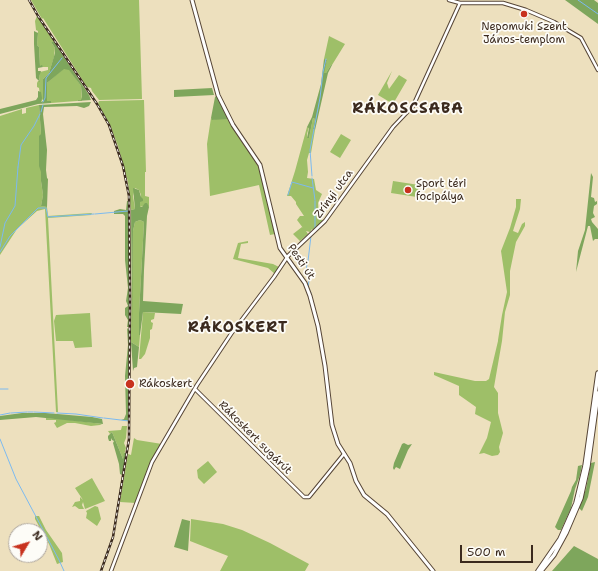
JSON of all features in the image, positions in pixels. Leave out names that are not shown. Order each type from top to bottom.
[{"type":"highway","points":[[565,533],[581,484],[598,373]]},
{"type":"highway","points":[[541,571],[562,539],[578,504],[585,479],[598,393]]},
{"type":"highway","points":[[538,571],[562,539]]},
{"type":"main road","name":"Pesti út","points":[[192,0],[217,92],[234,125],[262,169],[280,245],[287,258],[305,283],[310,296],[318,326],[324,359],[332,425],[338,444],[350,463],[356,481],[364,496],[389,517],[433,571]]},
{"type":"main road","points":[[449,0],[460,3],[500,1],[549,19],[563,26],[582,40],[598,70]]},
{"type":"main road","name":"Zrínyi utca","points":[[111,571],[152,462],[195,389],[227,339],[287,258],[298,245],[325,221],[393,127],[413,106],[460,3]]},
{"type":"main road","name":"Rákoskert sugárút","points":[[195,389],[302,497],[305,498],[309,496],[344,454]]},
{"type":"green space","points":[[31,0],[139,0],[142,99],[99,100],[91,88],[87,87]]},
{"type":"green space","points":[[565,0],[594,0],[598,3],[598,24]]},
{"type":"green space","points":[[37,16],[54,42],[51,42],[55,48],[49,73],[43,79],[43,99],[41,102],[37,83],[40,81],[40,72],[48,70],[48,67],[40,67],[39,47],[37,45],[38,31],[36,30],[35,21]]},
{"type":"green space","points":[[34,31],[38,33],[37,45],[39,47],[40,66],[42,65],[43,67],[38,68],[38,71],[41,71],[39,77],[40,82],[36,78]]},
{"type":"green space","points":[[329,36],[345,44],[332,65],[326,73],[323,74],[327,60],[324,59]]},
{"type":"green space","points":[[51,42],[54,42],[91,100],[77,101],[81,100],[82,97],[81,86],[69,70],[64,69],[47,83],[47,101],[51,101],[51,103],[38,104],[0,114],[0,109],[36,100],[38,97],[38,91],[41,92],[41,102],[43,101],[43,79],[49,73],[55,53],[55,48]]},
{"type":"green space","points":[[324,59],[327,60],[324,73],[326,73],[332,65],[328,73],[315,130],[313,129],[315,119],[313,118],[309,138],[307,138],[309,128],[307,127],[312,117],[321,84]]},
{"type":"green space","points":[[63,69],[69,69],[81,86],[82,101],[78,100],[51,103],[51,101],[47,101],[47,83]]},
{"type":"green space","points":[[392,71],[387,83],[389,89],[399,75],[407,80],[393,104],[378,95]]},
{"type":"green space","points":[[212,88],[214,95],[174,97],[174,90]]},
{"type":"green space","points":[[216,96],[227,115],[227,119],[212,120],[211,118]]},
{"type":"green space","points":[[144,100],[146,172],[145,196],[149,197],[149,207],[147,205],[140,207],[141,195],[139,190],[135,188],[133,196],[135,209],[131,210],[128,182],[118,146],[110,125],[98,104],[99,101]]},
{"type":"green space","points":[[91,102],[89,106],[84,108],[77,106],[44,107],[43,114],[47,150],[46,170],[48,179],[47,207],[41,206],[43,195],[39,166],[39,136],[41,134],[39,105]]},
{"type":"green space","points":[[39,105],[41,134],[39,148],[43,195],[41,206],[47,207],[48,216],[92,213],[91,215],[48,218],[58,412],[56,412],[45,209],[37,211],[17,229],[0,255],[0,116],[22,109],[22,114],[26,113],[26,108]]},
{"type":"green space","points":[[227,115],[259,166],[275,234],[270,235],[259,185],[210,196],[207,144],[211,118],[213,120]]},
{"type":"green space","points":[[313,118],[315,119],[313,129],[315,130],[311,153],[309,153],[307,160],[307,178],[314,179],[316,190],[322,194],[318,203],[319,219],[325,221],[314,231],[312,229],[310,232],[306,231],[308,234],[300,241],[293,234],[302,227],[303,228],[297,220],[300,216],[304,216],[291,196],[287,196],[307,127],[309,127],[307,138],[309,138]]},
{"type":"green space","points":[[341,134],[351,140],[340,158],[330,152]]},
{"type":"green space","points":[[591,173],[593,177],[591,197],[594,198],[595,202],[597,201],[597,204],[594,206],[593,213],[595,217],[591,219],[598,229],[598,239],[593,241],[590,226],[588,226],[576,272],[578,251],[585,230]]},
{"type":"green space","points":[[393,181],[419,185],[417,197],[391,193]]},
{"type":"green space","points":[[133,188],[139,190],[143,199],[143,201],[140,202],[140,207],[147,203],[149,207],[147,216],[143,301],[183,304],[181,314],[143,312],[140,335],[139,313],[144,222],[140,220],[135,222],[133,231],[132,334],[131,210],[135,209]]},
{"type":"green space","points":[[516,199],[521,199],[520,209],[513,231],[518,233],[522,224],[525,222],[525,226],[516,242],[510,271],[510,295],[505,312],[502,341],[494,387],[498,393],[498,413],[503,433],[499,447],[500,452],[498,455],[492,456],[484,453],[479,454],[487,438],[491,422],[475,414],[476,407],[459,395],[459,386],[434,375],[434,372],[475,381],[486,381],[489,379],[507,292],[501,251],[510,228],[516,207]]},
{"type":"green space","points":[[127,201],[129,210],[129,327],[127,327],[128,320],[125,315],[125,308],[128,306],[126,301],[128,288],[125,260],[125,216],[123,214],[114,214],[114,211],[120,209],[126,210]]},
{"type":"green space","points":[[140,220],[144,222],[139,313],[139,347],[131,342],[131,334],[133,231],[135,222]]},
{"type":"green space","points":[[248,241],[248,243],[241,244],[238,258],[273,264],[279,267],[275,274],[268,268],[233,259],[238,243]]},
{"type":"green space","points":[[143,312],[155,313],[154,319],[151,320],[153,323],[152,329],[150,330],[150,338],[145,354],[141,359],[139,359]]},
{"type":"green space","points":[[90,313],[92,347],[75,348],[73,341],[56,341],[54,321],[56,315]]},
{"type":"green space","points":[[127,328],[129,330],[128,421],[121,420],[124,419],[126,414],[125,376],[128,345]]},
{"type":"green space","points":[[131,342],[139,347],[137,367],[134,368],[133,371]]},
{"type":"green space","points":[[22,413],[46,413],[92,417],[102,419],[103,424],[36,417],[0,420],[0,416]]},
{"type":"green space","points":[[46,418],[102,424],[91,426],[67,423],[57,428],[54,423],[56,420],[46,420]]},
{"type":"green space","points":[[122,426],[127,426],[124,443],[126,448],[123,459],[112,432],[110,434],[108,431],[121,430]]},
{"type":"green space","points":[[112,432],[123,459],[124,453],[126,453],[122,475],[120,474],[119,464],[113,443],[114,441],[111,438],[111,441],[109,441],[108,438]]},
{"type":"green space","points":[[134,438],[137,440],[162,444],[153,459],[136,503],[120,502],[128,454],[131,455]]},
{"type":"green space","points":[[404,443],[408,445],[412,444],[400,469],[396,467],[394,470],[394,463],[402,444]]},
{"type":"green space","points":[[208,461],[217,472],[204,484],[198,478],[197,470]]},
{"type":"green space","points":[[595,462],[588,497],[582,511],[579,508],[586,489],[591,463]]},
{"type":"green space","points":[[582,465],[571,508],[561,530],[558,530],[555,527],[576,480],[578,466]]},
{"type":"green space","points":[[92,478],[105,501],[85,509],[83,502],[82,505],[84,509],[79,509],[75,506],[72,507],[75,502],[80,501],[80,497],[83,500],[75,488]]},
{"type":"green space","points":[[95,506],[98,507],[101,519],[97,526],[86,518],[86,511]]},
{"type":"green space","points":[[35,516],[39,516],[42,523],[37,523]]},
{"type":"green space","points":[[182,519],[190,521],[188,551],[174,547]]},
{"type":"green space","points":[[191,519],[223,524],[242,530],[309,564],[305,571],[220,571],[228,556],[190,541]]},
{"type":"green space","points":[[48,533],[62,553],[63,562],[57,564],[49,544]]},
{"type":"green space","points":[[574,546],[598,559],[598,571],[552,571]]},
{"type":"waterway","points":[[578,0],[598,14]]},
{"type":"waterway","points":[[43,102],[45,98],[46,78],[62,58]]},
{"type":"waterway","points":[[312,176],[310,150],[326,59]]},
{"type":"waterway","points":[[41,112],[43,105]]},
{"type":"waterway","points":[[18,167],[21,145],[40,114]]},
{"type":"waterway","points":[[0,247],[5,223],[15,206],[18,167]]},
{"type":"waterway","points":[[312,178],[315,200]]},
{"type":"waterway","points":[[288,195],[292,182],[313,188]]},
{"type":"waterway","points":[[315,201],[315,228]]},
{"type":"waterway","points":[[0,252],[10,236],[38,208],[45,208]]},
{"type":"waterway","points":[[46,208],[48,217],[94,214]]},
{"type":"waterway","points":[[95,214],[128,211]]},
{"type":"waterway","points":[[308,261],[311,236]]},
{"type":"waterway","points":[[307,264],[306,271],[309,281],[308,287],[311,293]]},
{"type":"waterway","points":[[0,389],[8,389]]},
{"type":"waterway","points":[[11,413],[27,412]]},
{"type":"waterway","points":[[28,412],[33,412]]},
{"type":"waterway","points":[[34,412],[54,413]]},
{"type":"waterway","points":[[0,415],[10,413]]},
{"type":"waterway","points":[[57,413],[103,418]]},
{"type":"waterway","points":[[104,418],[129,421],[129,419]]},
{"type":"waterway","points":[[0,439],[16,479],[64,571]]},
{"type":"railway","points":[[29,0],[38,16],[97,104],[109,125],[123,166],[129,196],[129,439],[113,537],[101,571]]},
{"type":"place","name":"Nepomuki Szent János-templom","points":[[524,14]]},
{"type":"place","name":"Sport téri focipálya","points":[[408,190]]},
{"type":"place","name":"Rákoskert","points":[[130,384]]},
{"type":"district","name":"RÁKOSCSABA","points":[[408,109]]},
{"type":"district","name":"RÁKOSKERT","points":[[238,328]]}]
